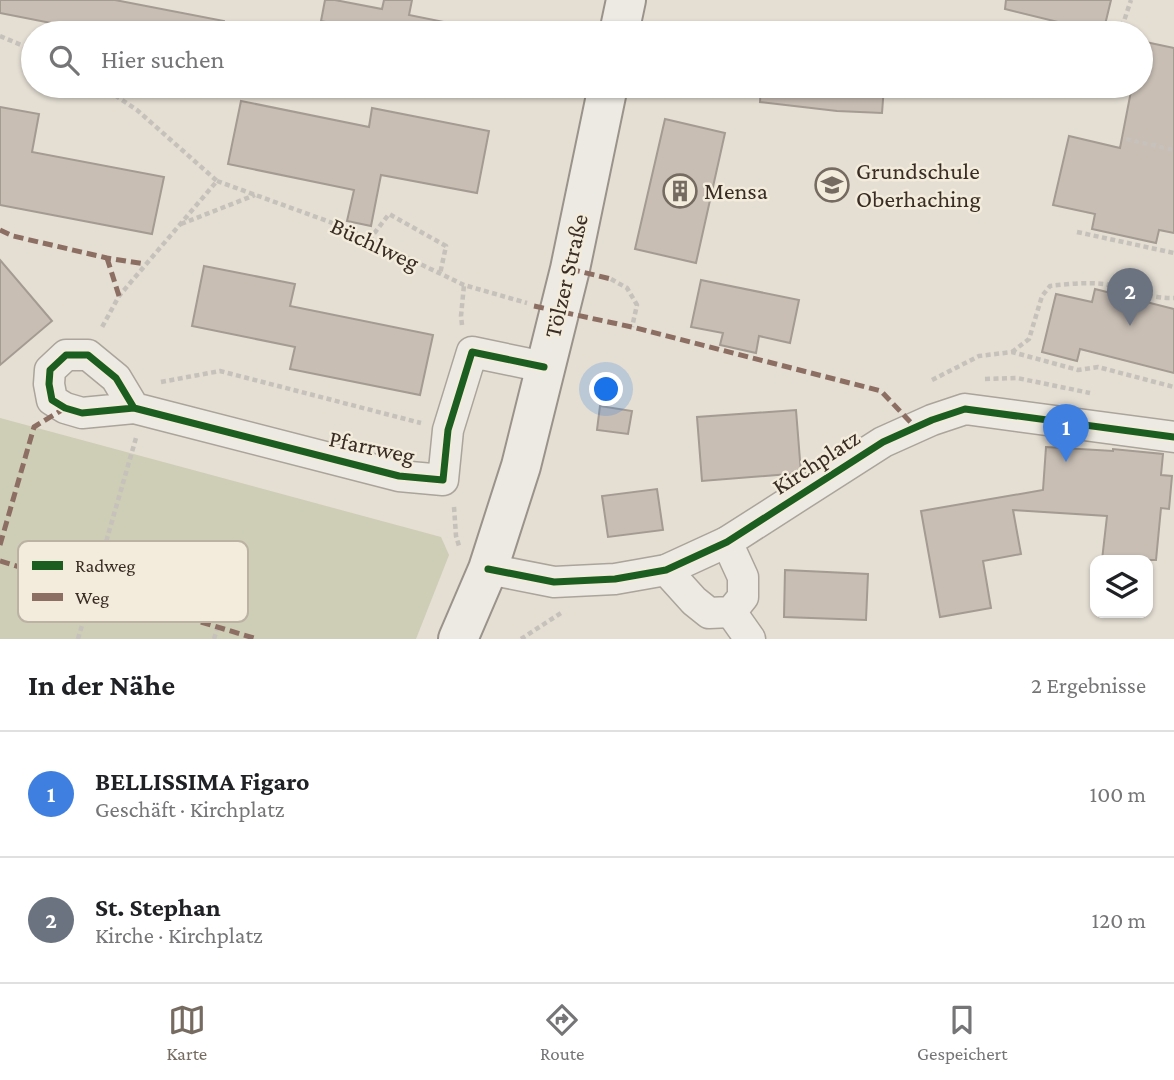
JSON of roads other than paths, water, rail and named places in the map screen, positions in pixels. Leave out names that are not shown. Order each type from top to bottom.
[{"type":"main road","points":[[622,21],[626,0]]},
{"type":"main road","name":"Tölzer Straße","points":[[458,639],[473,558],[521,466],[570,269],[606,98]]},
{"type":"street","name":"Pfarrweg","points":[[139,410],[116,378],[88,355],[66,355],[50,370],[52,400],[65,408],[82,413],[139,410],[399,476],[443,480],[449,430],[472,352],[544,367]]},
{"type":"street","name":"Kirchplatz","points":[[473,558],[554,582],[615,579],[666,570],[727,542],[884,442],[932,420],[965,409],[1174,437]]},
{"type":"street","points":[[727,542],[743,577],[743,597],[731,612]]},
{"type":"street","points":[[666,570],[694,601],[709,612],[731,612]]},
{"type":"street","points":[[731,612],[750,639]]},
{"type":"place","name":"Grundschule Oberhaching","points":[[832,185]]},
{"type":"place","name":"Mensa","points":[[680,191]]},
{"type":"place","name":"St. Stephan","points":[[1130,326]]},
{"type":"place","name":"BELLISSIMA Figaro","points":[[1066,462]]}]
